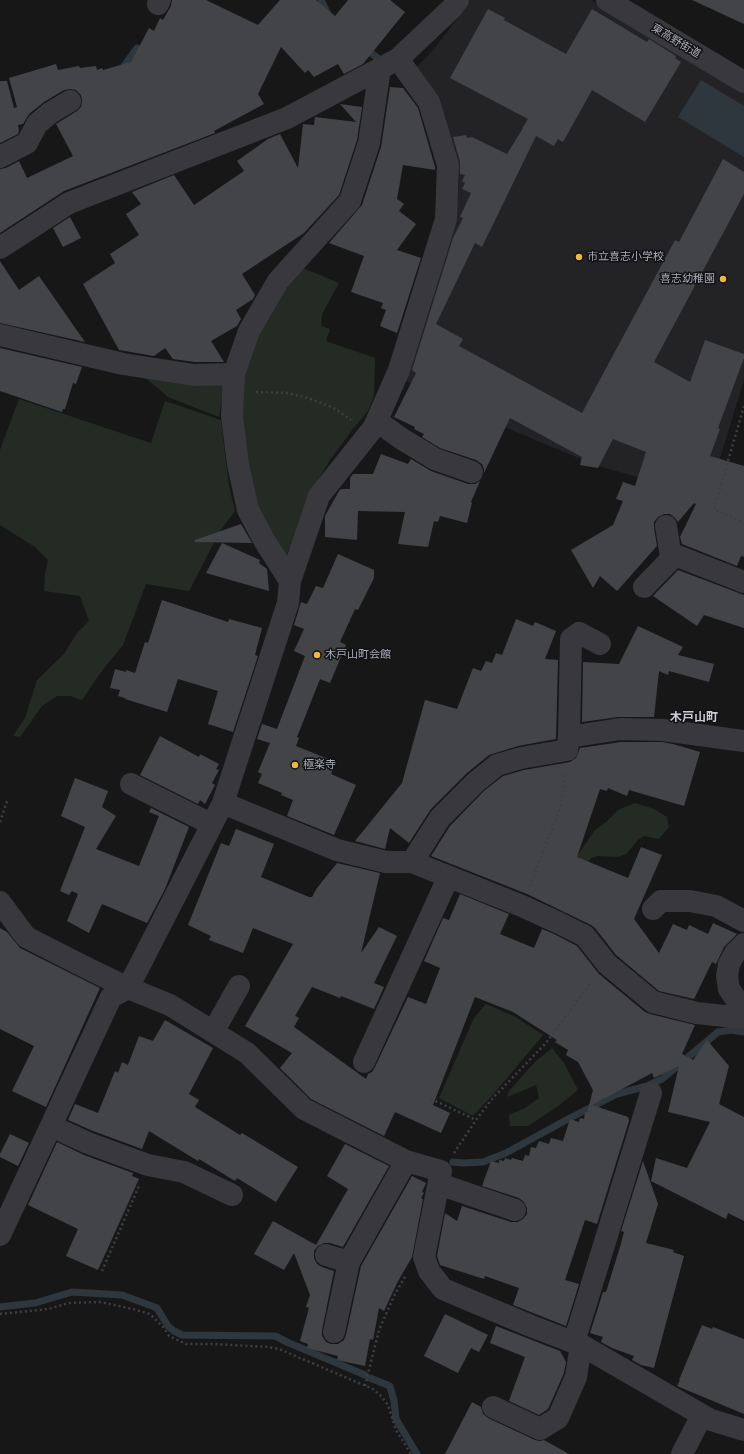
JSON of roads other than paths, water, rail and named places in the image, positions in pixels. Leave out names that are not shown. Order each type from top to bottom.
[{"type":"street","points":[[0,248],[69,203],[287,118],[389,63],[452,8],[458,0]]},
{"type":"street","name":"東高野街道","points":[[607,0],[744,82]]},
{"type":"street","points":[[290,581],[264,540],[248,510],[238,464],[232,416],[233,383],[249,331],[278,281],[350,202],[369,143],[389,63]]},
{"type":"street","points":[[0,1236],[6,1208],[51,1126],[111,997],[128,988],[223,803],[288,603],[290,581],[319,496],[373,427],[399,370],[446,219],[448,165],[429,102],[389,63]]},
{"type":"street","points":[[0,158],[27,142],[37,124],[50,112],[70,101]]},
{"type":"street","points":[[0,335],[123,364],[194,375],[233,383]]},
{"type":"street","points":[[373,427],[402,439],[435,459],[472,472]]},
{"type":"street","points":[[666,526],[670,551],[744,582]]},
{"type":"street","points":[[644,587],[675,554]]},
{"type":"street","points":[[568,744],[571,639],[579,633],[600,644]]},
{"type":"street","points":[[412,862],[440,818],[476,782],[498,765],[620,729],[663,730],[744,740]]},
{"type":"street","points":[[131,784],[211,824]]},
{"type":"street","points":[[223,803],[338,850],[386,862],[412,862],[448,878],[522,906],[585,936],[607,964],[653,1002],[698,1013],[744,1018]]},
{"type":"street","points":[[364,1062],[448,878]]},
{"type":"street","points":[[653,909],[661,901],[690,901],[716,906],[744,921]]},
{"type":"street","points":[[0,902],[26,937],[128,988],[170,1005],[214,1032],[247,1054],[304,1109],[406,1162],[515,1210]]},
{"type":"street","points":[[744,944],[735,953],[728,964],[727,976],[729,989],[744,1011]]},
{"type":"street","points":[[214,1032],[239,986]]},
{"type":"street","points":[[494,1407],[540,1429],[558,1418],[576,1377],[577,1344],[651,1093]]},
{"type":"street","points":[[51,1126],[88,1143],[148,1165],[184,1172],[232,1195]]},
{"type":"street","points":[[334,1332],[349,1262],[406,1162]]},
{"type":"street","points":[[440,1178],[424,1257],[429,1271],[443,1289],[577,1344],[711,1420],[744,1430]]},
{"type":"street","points":[[326,1255],[349,1262]]},
{"type":"street","points":[[682,1454],[702,1415]]},
{"type":"waterway","points":[[321,0],[329,16]]},
{"type":"waterway","points":[[121,70],[137,48]]},
{"type":"waterway","points":[[365,48],[380,60]]},
{"type":"waterway","points":[[453,1162],[483,1162],[506,1153],[617,1094],[647,1086],[662,1079],[718,1032],[731,1030],[744,1032]]},
{"type":"waterway","points":[[0,1307],[35,1303],[72,1292],[122,1295],[157,1308],[168,1326],[182,1335],[275,1336],[365,1375]]},
{"type":"waterway","points":[[370,1378],[390,1386],[394,1401],[396,1419],[417,1454]]},
{"type":"place","name":"市立喜志小学校","points":[[579,257]]},
{"type":"place","name":"喜志幼稚園","points":[[723,279]]},
{"type":"place","name":"木戸山町会館","points":[[317,655]]},
{"type":"place","name":"極楽寺","points":[[295,765]]},
{"type":"district","name":"木戸山町","points":[[694,717]]}]
